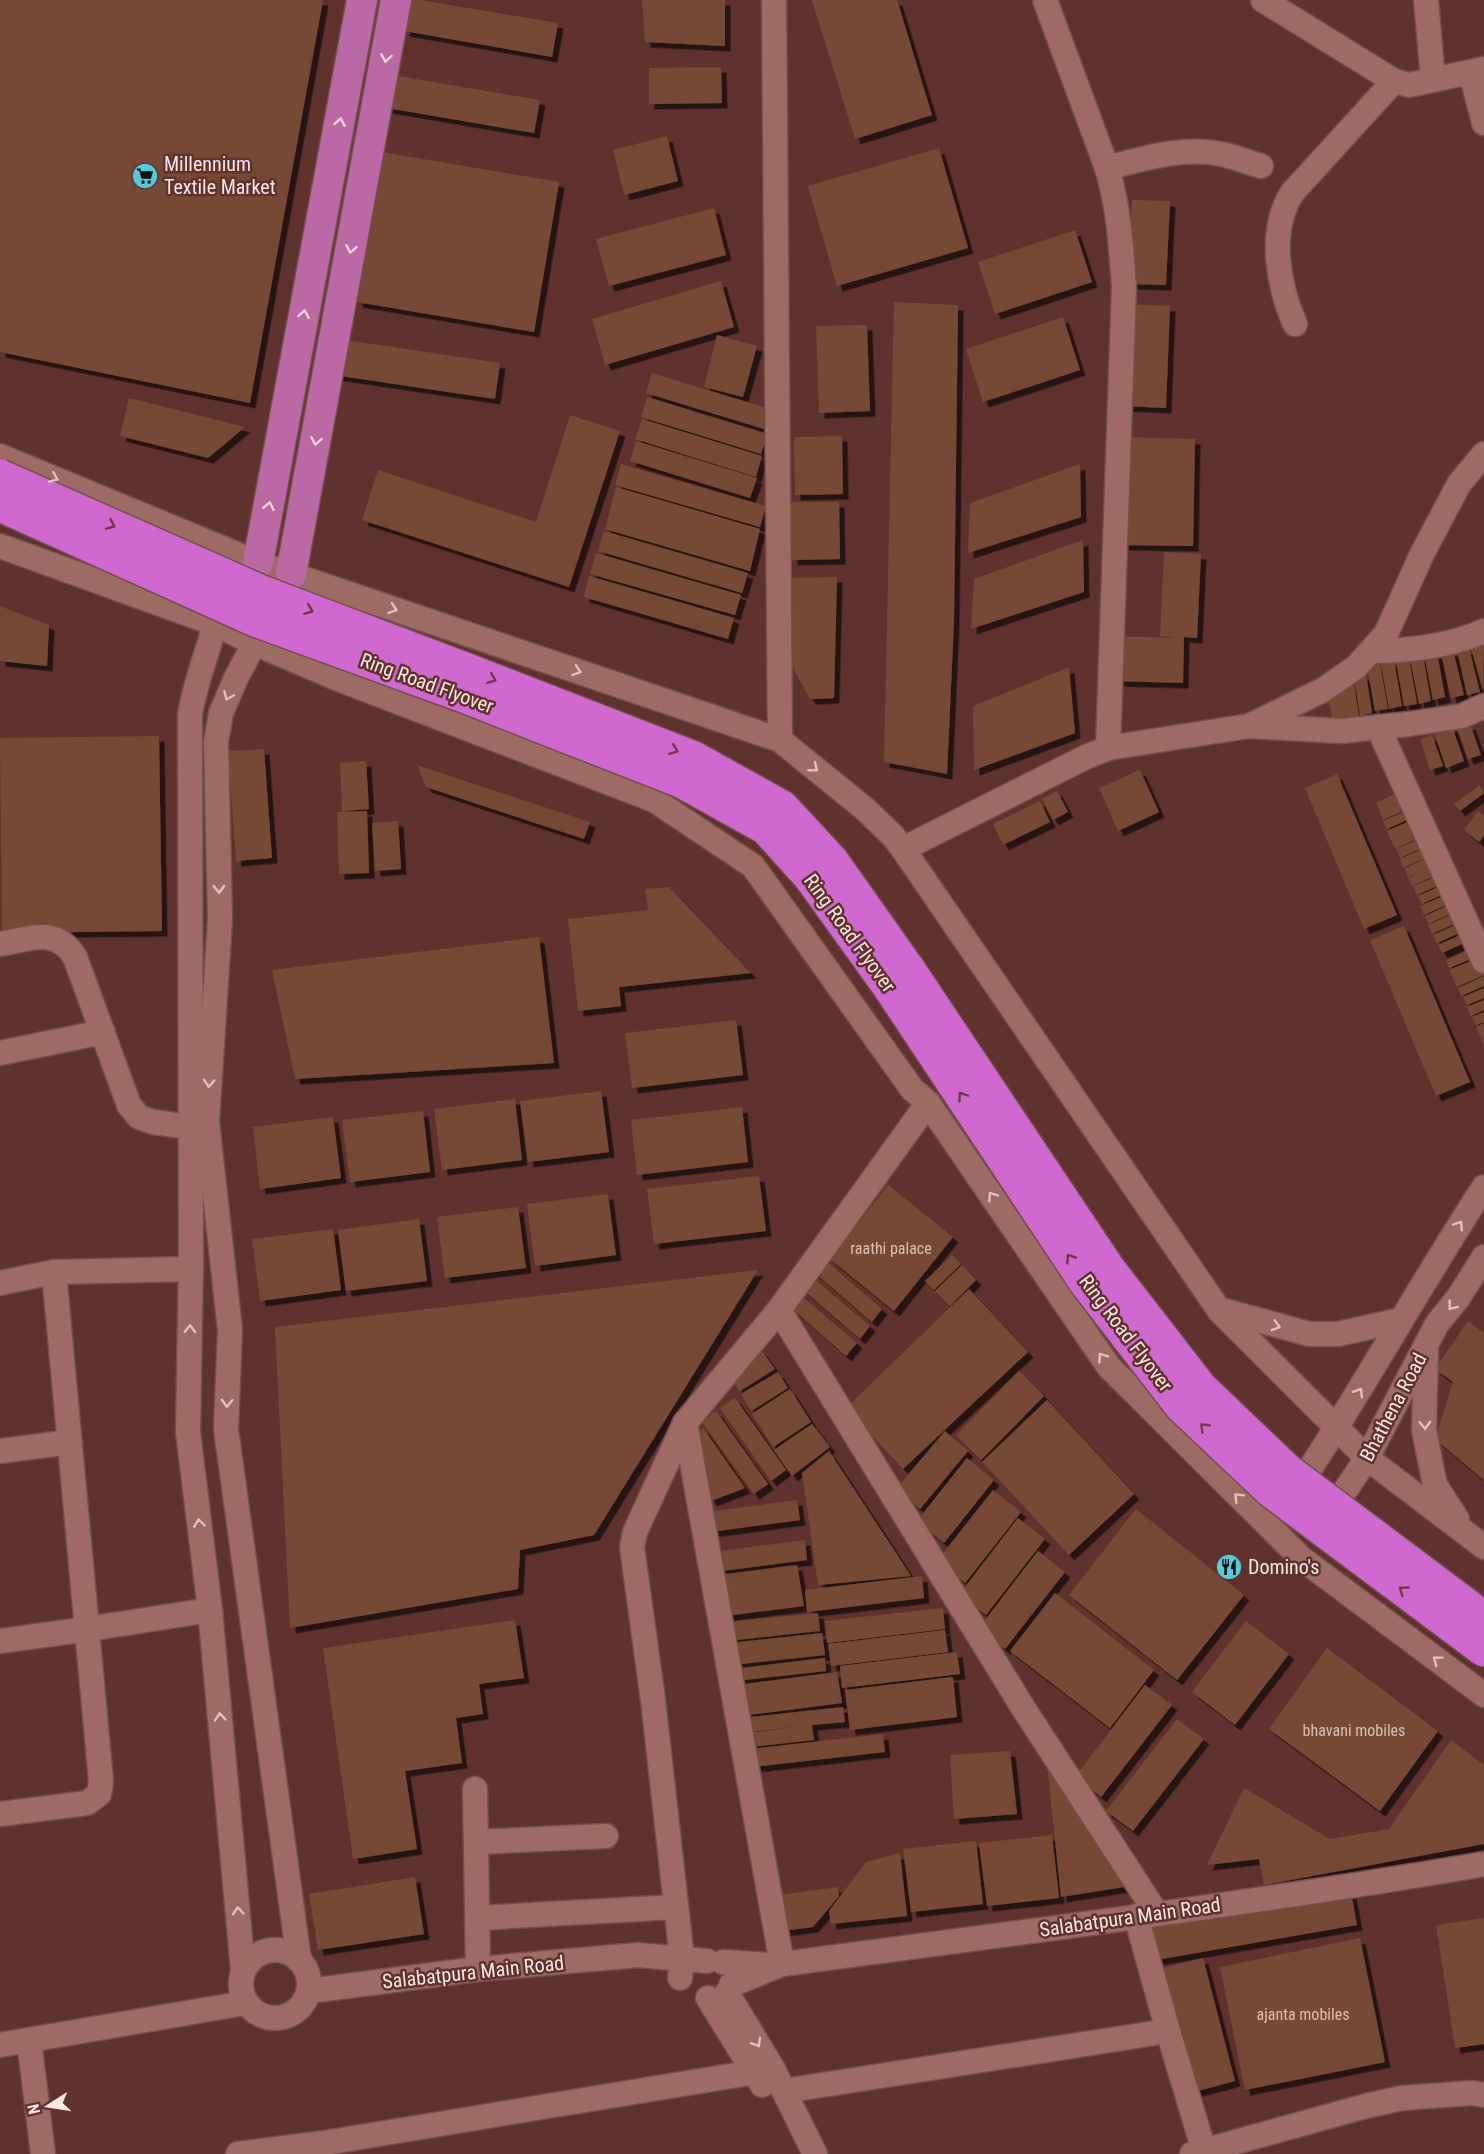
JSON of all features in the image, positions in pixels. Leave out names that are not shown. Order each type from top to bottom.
[{"type":"highway","name":"Ring Road Flyover","points":[[0,476],[262,592],[694,758],[782,807],[832,861],[909,970],[1108,1268],[1201,1388],[1288,1471],[1484,1618]]},
{"type":"highway","name":"Ring Road Flyover","points":[[0,505],[255,620],[461,695],[683,782],[766,828],[811,878],[888,985],[1086,1283],[1181,1406],[1271,1491],[1484,1650]]},
{"type":"main road","points":[[258,563],[363,0]]},
{"type":"main road","points":[[291,574],[396,0]]},
{"type":"street","points":[[774,0],[780,740]]},
{"type":"street","points":[[1045,0],[1107,168],[1115,195],[1121,233],[1124,287],[1108,748]]},
{"type":"street","points":[[1263,0],[1394,81],[1409,85],[1478,71],[1484,123]]},
{"type":"street","points":[[1426,0],[1433,80]]},
{"type":"street","points":[[1295,324],[1286,303],[1280,279],[1278,243],[1284,206],[1292,193],[1394,81]]},
{"type":"street","points":[[1107,168],[1182,152],[1219,154],[1261,166]]},
{"type":"street","points":[[1249,726],[1323,690],[1356,668],[1386,634],[1422,554],[1459,483],[1484,454]]},
{"type":"street","points":[[0,456],[258,563],[780,740],[865,809],[893,836],[1220,1310],[1367,1458],[1475,1540]]},
{"type":"street","points":[[0,546],[213,623],[254,643],[352,684],[654,800],[753,866],[912,1089],[928,1104],[1109,1367],[1301,1558],[1484,1695]]},
{"type":"street","points":[[243,1970],[258,1954],[268,1950],[290,1953],[306,1969],[309,1991],[297,2011],[286,2017],[275,2019],[264,2017],[253,2011],[245,2002],[241,1992],[240,1980],[243,1970],[210,1610],[188,1432],[191,1269],[190,714],[195,684],[209,644],[213,623],[258,563]]},
{"type":"street","points":[[291,574],[236,678],[221,713],[216,742],[220,919],[207,1122],[230,1330],[226,1429],[299,1960]]},
{"type":"street","points":[[1371,651],[1406,651],[1461,641],[1484,631]]},
{"type":"street","points":[[903,849],[1108,748],[1249,726],[1342,731],[1378,727],[1462,716],[1484,706]]},
{"type":"street","points":[[1378,727],[1484,962]]},
{"type":"street","points":[[0,944],[44,937],[57,939],[68,946],[75,957],[129,1105],[139,1117],[153,1122],[190,1127]]},
{"type":"street","points":[[0,1053],[103,1032]]},
{"type":"street","points":[[815,2154],[784,2091],[764,2071],[704,1982],[675,1907],[653,1700],[632,1547],[635,1532],[685,1424],[779,1310],[928,1104]]},
{"type":"street","points":[[1271,1529],[1337,1428],[1439,1255],[1484,1187]]},
{"type":"street","name":"Bhathena Road","points":[[1301,1558],[1367,1458],[1437,1324],[1458,1298],[1484,1257]]},
{"type":"street","points":[[0,1283],[54,1272],[191,1269]]},
{"type":"street","points":[[0,1814],[87,1803],[99,1794],[101,1781],[54,1272]]},
{"type":"street","points":[[779,1310],[1022,1706],[1147,1915],[1168,2031],[1200,2153],[1236,2141],[1402,2098],[1472,2093],[1484,2095]]},
{"type":"street","points":[[1220,1310],[1309,1334],[1338,1335],[1401,1320]]},
{"type":"street","points":[[1426,1346],[1424,1430],[1435,1485],[1475,1540]]},
{"type":"street","points":[[685,1424],[779,1965]]},
{"type":"street","points":[[0,1451],[70,1442]]},
{"type":"street","points":[[0,1641],[210,1610]]},
{"type":"street","points":[[475,1789],[478,1969]]},
{"type":"street","points":[[476,1842],[606,1836]]},
{"type":"street","name":"Salabatpura Main Road","points":[[309,1991],[478,1969],[638,1955],[704,1982],[779,1965],[1147,1915],[1484,1864]]},
{"type":"street","points":[[478,1918],[675,1907]]},
{"type":"street","points":[[704,1982],[732,1977],[729,1969],[715,1962]]},
{"type":"street","name":"Salabatpura Main Road","points":[[704,1982],[715,1962],[779,1965]]},
{"type":"street","points":[[0,2045],[245,2002]]},
{"type":"street","points":[[784,2091],[1168,2031]]},
{"type":"street","points":[[29,2040],[43,2154]]},
{"type":"street","points":[[238,2154],[324,2143],[764,2071]]},
{"type":"street","points":[[764,2071],[798,2154]]},
{"type":"street","points":[[1236,2141],[1257,2154]]},
{"type":"building","name":"Millennium Textile Market","points":[[0,0],[323,0],[250,403],[0,352]]},
{"type":"building","points":[[409,0],[558,23],[552,57],[404,31]]},
{"type":"building","points":[[642,0],[725,0],[725,46],[645,42]]},
{"type":"building","points":[[812,0],[897,0],[932,115],[855,139]]},
{"type":"building","points":[[721,67],[722,103],[649,104],[649,68]]},
{"type":"building","points":[[392,75],[540,100],[534,133],[387,108]]},
{"type":"building","points":[[667,136],[678,181],[624,195],[613,150]]},
{"type":"building","points":[[939,148],[968,248],[837,286],[808,186]]},
{"type":"building","points":[[382,152],[559,182],[534,332],[357,302]]},
{"type":"building","points":[[1132,200],[1170,201],[1166,285],[1129,284]]},
{"type":"building","points":[[714,208],[726,255],[609,286],[596,239]]},
{"type":"building","points":[[1075,230],[1092,282],[995,314],[978,262]]},
{"type":"building","points":[[721,281],[734,327],[605,365],[592,319]]},
{"type":"building","points":[[894,302],[958,305],[954,621],[947,774],[884,762]]},
{"type":"building","points":[[1125,304],[1170,306],[1166,408],[1122,406]]},
{"type":"building","points":[[1063,317],[1080,370],[983,402],[966,349]]},
{"type":"building","points":[[867,325],[870,411],[819,413],[816,326]]},
{"type":"building","points":[[717,335],[757,346],[743,397],[704,387]]},
{"type":"building","points":[[339,339],[500,363],[495,399],[334,375]]},
{"type":"building","points":[[652,373],[773,410],[767,430],[646,393]]},
{"type":"building","points":[[647,397],[767,434],[761,454],[641,417]]},
{"type":"building","points":[[129,398],[245,427],[208,458],[120,436]]},
{"type":"building","points":[[570,415],[620,431],[569,587],[362,520],[378,470],[536,522]]},
{"type":"building","points":[[642,419],[762,456],[756,477],[635,439]]},
{"type":"building","points":[[842,436],[843,494],[795,495],[794,437]]},
{"type":"building","points":[[1125,437],[1195,439],[1193,546],[1123,545]]},
{"type":"building","points":[[636,441],[757,478],[750,498],[630,461]]},
{"type":"building","points":[[621,464],[766,506],[760,527],[615,485]]},
{"type":"building","points":[[1080,464],[1081,517],[968,553],[970,503]]},
{"type":"building","points":[[616,487],[760,529],[750,571],[605,529]]},
{"type":"building","points":[[791,502],[839,502],[840,559],[792,560]]},
{"type":"building","points":[[604,531],[748,573],[742,593],[598,551]]},
{"type":"building","points":[[1083,540],[1084,592],[971,629],[974,579]]},
{"type":"building","points":[[1164,552],[1201,554],[1197,638],[1184,637],[1183,683],[1114,681],[1116,636],[1173,638],[1160,636]]},
{"type":"building","points":[[596,553],[741,595],[735,615],[590,574]]},
{"type":"building","points":[[589,576],[734,618],[728,639],[584,597]]},
{"type":"building","points":[[837,577],[834,698],[810,699],[791,664],[786,578]]},
{"type":"building","points":[[0,606],[49,625],[47,666],[0,661]]},
{"type":"building","points":[[1483,644],[1484,646],[1483,691],[1471,648]]},
{"type":"building","points":[[1469,648],[1480,692],[1467,695],[1457,650]]},
{"type":"building","points":[[1453,650],[1464,695],[1451,698],[1441,653]]},
{"type":"building","points":[[1437,652],[1445,697],[1433,700],[1424,654]]},
{"type":"building","points":[[1423,656],[1431,701],[1419,704],[1410,658]]},
{"type":"building","points":[[1409,658],[1417,704],[1404,706],[1396,661]]},
{"type":"building","points":[[1394,661],[1402,706],[1389,709],[1381,664]]},
{"type":"building","points":[[1380,664],[1388,709],[1375,711],[1367,666]]},
{"type":"building","points":[[1069,667],[1075,733],[974,770],[973,706]]},
{"type":"building","points":[[1366,674],[1372,713],[1360,716],[1354,676]]},
{"type":"building","points":[[1354,684],[1359,716],[1333,722],[1327,690]]},
{"type":"building","points":[[1470,724],[1481,755],[1468,759],[1457,728]]},
{"type":"building","points":[[1452,726],[1464,761],[1446,768],[1434,732]]},
{"type":"building","points":[[1432,735],[1443,766],[1430,770],[1420,739]]},
{"type":"building","points":[[159,736],[162,931],[2,933],[0,738]]},
{"type":"building","points":[[264,749],[272,858],[236,861],[228,751]]},
{"type":"building","points":[[366,761],[369,809],[342,811],[340,763]]},
{"type":"building","points":[[417,765],[590,822],[584,839],[426,787]]},
{"type":"building","points":[[1140,770],[1159,812],[1118,831],[1099,788]]},
{"type":"building","points":[[1337,774],[1397,915],[1364,929],[1305,788]]},
{"type":"building","points":[[1480,785],[1484,793],[1460,811],[1454,804]]},
{"type":"building","points":[[1404,789],[1408,798],[1389,806],[1408,799],[1412,807],[1383,820],[1376,803]]},
{"type":"building","points":[[1057,791],[1068,812],[1053,820],[1042,799]]},
{"type":"building","points":[[1040,801],[1050,822],[1003,845],[993,824]]},
{"type":"building","points":[[1412,808],[1416,816],[1387,829],[1383,821]]},
{"type":"building","points":[[367,811],[369,873],[339,874],[337,812]]},
{"type":"building","points":[[1478,811],[1484,816],[1484,836],[1479,842],[1464,830]]},
{"type":"building","points":[[1416,818],[1424,836],[1395,849],[1387,831]]},
{"type":"building","points":[[398,821],[401,869],[375,871],[372,823]]},
{"type":"building","points":[[1425,837],[1429,845],[1400,858],[1396,849]]},
{"type":"building","points":[[1429,846],[1432,855],[1403,868],[1400,859]]},
{"type":"building","points":[[1433,855],[1441,873],[1412,886],[1408,878],[1417,873],[1408,877],[1405,868]]},
{"type":"building","points":[[1442,874],[1446,882],[1417,895],[1413,886]]},
{"type":"building","points":[[1447,883],[1450,891],[1422,904],[1418,896]]},
{"type":"building","points":[[669,887],[751,973],[619,987],[621,1006],[578,1011],[568,919],[648,910],[645,889]]},
{"type":"building","points":[[1450,893],[1453,902],[1424,915],[1420,906]]},
{"type":"building","points":[[1453,903],[1457,911],[1428,924],[1425,916]]},
{"type":"building","points":[[1457,912],[1461,921],[1432,934],[1428,925]]},
{"type":"building","points":[[1462,922],[1466,930],[1437,943],[1433,935]]},
{"type":"building","points":[[1404,926],[1470,1082],[1436,1096],[1370,940]]},
{"type":"building","points":[[1467,932],[1471,940],[1442,953],[1438,945]]},
{"type":"building","points":[[539,937],[554,1063],[295,1079],[272,970]]},
{"type":"building","points":[[1474,947],[1478,956],[1449,968],[1446,960]]},
{"type":"building","points":[[1478,958],[1484,969],[1484,975],[1457,987],[1449,970]]},
{"type":"building","points":[[1484,976],[1484,986],[1461,996],[1458,988]]},
{"type":"building","points":[[1484,988],[1484,998],[1467,1005],[1463,997]]},
{"type":"building","points":[[1484,1000],[1484,1010],[1471,1016],[1467,1007]]},
{"type":"building","points":[[1484,1012],[1484,1022],[1476,1025],[1472,1017]]},
{"type":"building","points":[[736,1020],[743,1075],[632,1088],[625,1033]]},
{"type":"building","points":[[1484,1023],[1484,1046],[1476,1027]]},
{"type":"building","points":[[601,1091],[609,1152],[528,1162],[520,1101]]},
{"type":"building","points":[[515,1099],[522,1160],[442,1170],[434,1109]]},
{"type":"building","points":[[742,1107],[748,1162],[637,1175],[631,1120]]},
{"type":"building","points":[[423,1111],[430,1172],[350,1182],[342,1120]]},
{"type":"building","points":[[333,1117],[341,1178],[260,1189],[253,1127]]},
{"type":"building","points":[[759,1176],[766,1231],[654,1244],[647,1189]]},
{"type":"building","points":[[888,1185],[953,1237],[894,1311],[830,1259]]},
{"type":"building","points":[[608,1194],[616,1255],[535,1266],[527,1204]]},
{"type":"building","points":[[518,1207],[526,1268],[445,1278],[437,1217]]},
{"type":"building","points":[[419,1219],[427,1281],[346,1291],[338,1230]]},
{"type":"building","points":[[333,1229],[341,1290],[260,1301],[252,1239]]},
{"type":"building","points":[[952,1255],[961,1264],[934,1290],[925,1281]]},
{"type":"building","points":[[825,1260],[882,1309],[872,1322],[814,1272]]},
{"type":"building","points":[[962,1265],[976,1280],[950,1306],[935,1291]]},
{"type":"building","points":[[758,1270],[594,1535],[520,1550],[518,1589],[290,1628],[275,1327]]},
{"type":"building","points":[[812,1277],[870,1326],[860,1339],[802,1289]]},
{"type":"building","points":[[969,1289],[1028,1352],[903,1469],[846,1408]]},
{"type":"building","points":[[799,1294],[857,1343],[846,1356],[789,1306]]},
{"type":"building","points":[[1468,1321],[1484,1333],[1484,1480],[1435,1439],[1453,1382],[1435,1369]]},
{"type":"building","points":[[761,1350],[775,1369],[740,1391],[732,1381]]},
{"type":"building","points":[[1019,1371],[1044,1396],[981,1460],[956,1435]]},
{"type":"building","points":[[778,1372],[788,1388],[751,1411],[741,1394]]},
{"type":"building","points":[[790,1389],[811,1422],[773,1447],[752,1414]]},
{"type":"building","points":[[735,1398],[786,1470],[771,1481],[720,1408]]},
{"type":"building","points":[[1047,1400],[1134,1494],[1069,1555],[982,1462]]},
{"type":"building","points":[[716,1411],[768,1484],[754,1494],[702,1422]]},
{"type":"building","points":[[812,1424],[830,1447],[792,1476],[774,1450]]},
{"type":"building","points":[[703,1428],[745,1488],[711,1501],[695,1460],[692,1441]]},
{"type":"building","points":[[945,1431],[968,1451],[920,1509],[896,1489]]},
{"type":"building","points":[[829,1451],[911,1576],[818,1585],[802,1473]]},
{"type":"building","points":[[967,1458],[994,1480],[944,1543],[917,1521]]},
{"type":"building","points":[[993,1490],[1021,1512],[965,1583],[937,1561]]},
{"type":"building","points":[[797,1500],[800,1520],[710,1532],[707,1512]]},
{"type":"building","points":[[1136,1509],[1244,1595],[1177,1680],[1069,1595]]},
{"type":"building","points":[[1018,1518],[1045,1539],[986,1615],[959,1595]]},
{"type":"building","points":[[805,1540],[807,1560],[715,1572],[713,1552]]},
{"type":"building","points":[[1038,1551],[1065,1572],[1005,1649],[979,1628]]},
{"type":"building","points":[[797,1565],[804,1606],[725,1616],[718,1575]]},
{"type":"building","points":[[922,1576],[924,1598],[807,1612],[805,1590]]},
{"type":"building","points":[[1055,1593],[1154,1670],[1110,1728],[1010,1651]]},
{"type":"building","points":[[943,1608],[945,1629],[827,1643],[825,1621]]},
{"type":"building","points":[[818,1613],[820,1631],[728,1641],[726,1622]]},
{"type":"building","points":[[515,1620],[524,1678],[479,1684],[483,1714],[456,1718],[462,1763],[405,1771],[417,1849],[353,1859],[323,1648]]},
{"type":"building","points":[[1246,1621],[1289,1654],[1235,1725],[1192,1692]]},
{"type":"building","points":[[945,1630],[948,1652],[831,1666],[828,1644]]},
{"type":"building","points":[[822,1633],[825,1655],[732,1665],[730,1643]]},
{"type":"building","points":[[1327,1648],[1438,1731],[1380,1811],[1269,1729]]},
{"type":"building","points":[[957,1652],[960,1674],[842,1688],[840,1666]]},
{"type":"building","points":[[825,1658],[826,1671],[735,1681],[733,1669]]},
{"type":"building","points":[[837,1672],[842,1703],[741,1716],[737,1685]]},
{"type":"building","points":[[953,1677],[957,1717],[850,1730],[845,1690]]},
{"type":"building","points":[[1145,1685],[1172,1705],[1101,1797],[1075,1777]]},
{"type":"building","points":[[843,1707],[845,1722],[812,1725],[814,1740],[751,1747],[749,1733],[795,1727],[743,1733],[741,1718]]},
{"type":"building","points":[[1177,1719],[1204,1739],[1133,1831],[1106,1811]]},
{"type":"building","points":[[883,1734],[885,1752],[752,1767],[750,1749]]},
{"type":"building","points":[[1451,1740],[1484,1765],[1484,1844],[1264,1885],[1259,1859],[1207,1865],[1244,1788],[1330,1839],[1389,1829]]},
{"type":"building","points":[[1010,1751],[1017,1814],[954,1819],[950,1755]]},
{"type":"building","points":[[1047,1764],[1124,1887],[1061,1897]]},
{"type":"building","points":[[1052,1835],[1059,1898],[987,1906],[979,1843]]},
{"type":"building","points":[[976,1841],[983,1904],[911,1912],[903,1849]]},
{"type":"building","points":[[900,1853],[907,1916],[831,1924],[829,1911],[866,1862]]},
{"type":"building","points":[[415,1877],[424,1934],[318,1950],[309,1894]]},
{"type":"building","points":[[838,1887],[839,1896],[813,1927],[782,1931],[778,1895]]},
{"type":"building","points":[[1351,1892],[1357,1925],[1156,1960],[1150,1927]]},
{"type":"building","points":[[1484,1918],[1484,2044],[1455,2048],[1436,1925]]},
{"type":"building","points":[[1360,1938],[1385,2062],[1245,2090],[1220,1967]]},
{"type":"building","points":[[1203,1958],[1235,2081],[1194,2092],[1163,1968]]},
{"type":"place","name":"Millennium Textile Market","points":[[145,176]]},
{"type":"place","name":"Domino's","points":[[1229,1567]]}]
